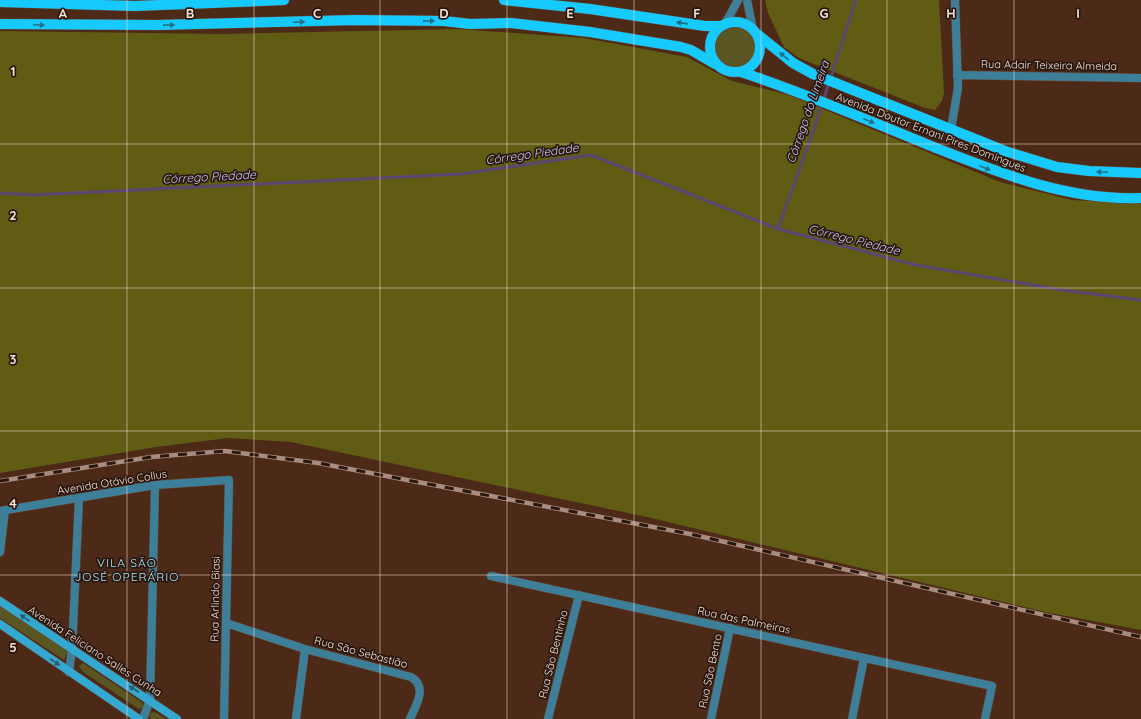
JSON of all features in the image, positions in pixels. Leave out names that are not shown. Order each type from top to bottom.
[{"type":"main road","points":[[0,2],[135,6],[284,0]]},
{"type":"main road","points":[[0,24],[158,25],[356,20],[444,21],[470,24],[511,23],[590,32],[680,47],[691,50],[723,70],[732,73],[741,72],[750,68],[756,61],[760,52],[760,43],[755,32],[740,22],[705,26],[590,9],[504,0]]},
{"type":"main road","points":[[715,64],[709,48],[713,35],[723,25]]},
{"type":"main road","name":"Avenida Doutor Ernani Pires Domingues","points":[[755,32],[793,63],[813,74],[1005,152],[1057,167],[1089,171],[1141,173]]},
{"type":"main road","name":"Avenida Doutor Ernani Pires Domingues","points":[[741,72],[806,95],[996,172],[1031,183],[1090,195],[1141,198]]},
{"type":"main road","name":"Avenida Feliciano Salles Cunha","points":[[0,601],[177,719]]},
{"type":"main road","points":[[0,624],[139,719]]},
{"type":"street","points":[[723,25],[738,0]]},
{"type":"street","points":[[746,0],[755,32]]},
{"type":"street","points":[[951,129],[958,88],[955,0]]},
{"type":"street","name":"Rua Adair Teixeira Almeida","points":[[957,75],[1141,78]]},
{"type":"street","name":"Avenida Otávio Collus","points":[[2,511],[155,485],[229,480]]},
{"type":"street","name":"Rua Arlindo Biasi","points":[[224,719],[229,480]]},
{"type":"street","points":[[143,719],[150,700],[155,485]]},
{"type":"street","points":[[69,672],[72,650],[79,498]]},
{"type":"street","points":[[0,552],[2,511]]},
{"type":"street","name":"Rua das Palmeiras","points":[[491,576],[992,686],[985,719]]},
{"type":"street","name":"Rua São Bentinho","points":[[548,719],[579,595]]},
{"type":"street","name":"Rua São Sebastião","points":[[226,624],[305,649],[411,677],[417,681],[420,686],[420,694],[410,719]]},
{"type":"street","name":"Rua São Bento","points":[[711,719],[730,628]]},
{"type":"street","points":[[296,719],[305,649]]},
{"type":"street","points":[[852,719],[864,658]]},
{"type":"shaded area","points":[[765,0],[939,0],[944,93],[942,101],[935,110],[925,108],[799,58],[784,47],[768,13]]},
{"type":"shaded area","points":[[735,24],[748,28],[754,34],[758,47],[754,60],[748,66],[735,70],[722,66],[716,60],[712,47],[716,34],[722,28]]},
{"type":"shaded area","points":[[458,29],[584,38],[687,57],[732,81],[789,95],[1000,182],[1072,200],[1141,204],[1141,630],[1045,612],[647,517],[291,442],[228,438],[156,447],[0,473],[0,31],[223,34]]},
{"type":"shaded area","points":[[0,605],[68,651],[64,660],[0,618]]},
{"type":"shaded area","points":[[83,663],[144,704],[142,708],[139,709],[83,672],[79,666]]},
{"type":"shaded area","points":[[155,712],[166,719],[151,719],[149,716],[150,713]]},
{"type":"waterway","name":"Córrego do Limeira","points":[[778,229],[814,129],[856,0]]},
{"type":"waterway","name":"Córrego Piedade","points":[[0,193],[33,195],[461,174],[591,155],[778,229],[916,265],[1062,290],[1141,300]]},
{"type":"railway","points":[[0,481],[151,457],[225,451],[318,463],[690,534],[1141,637]]},
{"type":"district","name":"VILA SÃO JOSÉ OPERÁRIO","points":[[127,570]]}]
